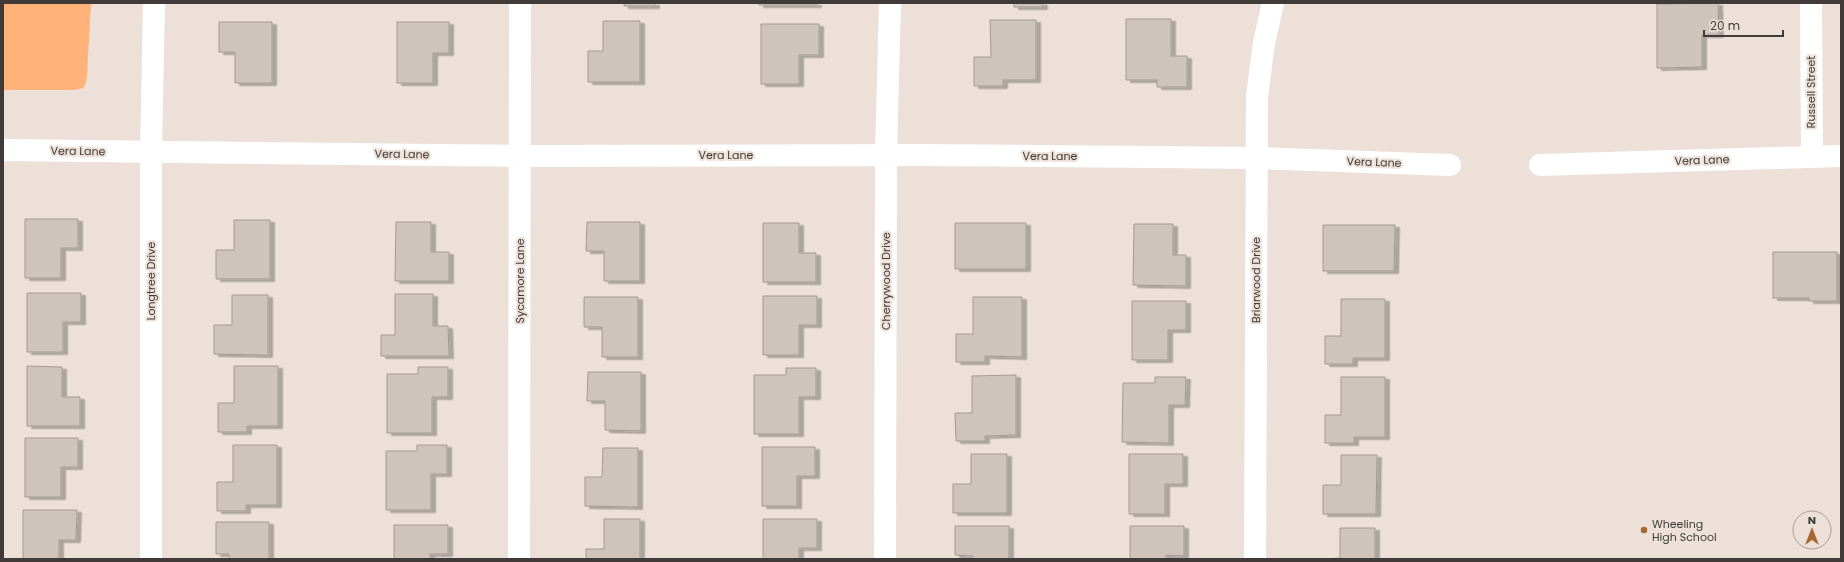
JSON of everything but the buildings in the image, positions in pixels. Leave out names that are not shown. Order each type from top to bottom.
[{"type":"street","name":"Longtree Drive","points":[[151,559],[151,152],[154,3]]},
{"type":"street","name":"Sycamore Lane","points":[[519,559],[521,156],[520,3]]},
{"type":"street","name":"Cherrywood Drive","points":[[885,559],[886,155],[890,3]]},
{"type":"street","name":"Briarwood Drive","points":[[1255,559],[1257,96],[1264,43],[1273,3]]},
{"type":"street","name":"Russell Street","points":[[1811,3],[1812,156]]},
{"type":"street","name":"Vera Lane","points":[[3,150],[521,156],[886,155],[1257,158],[1450,165]]},
{"type":"street","name":"Vera Lane","points":[[1540,165],[1841,156]]},
{"type":"shaded area","points":[[3,3],[91,3],[87,75],[86,83],[83,88],[75,90],[3,90]]},
{"type":"place","name":"Wheeling High School","points":[[1644,530]]}]
